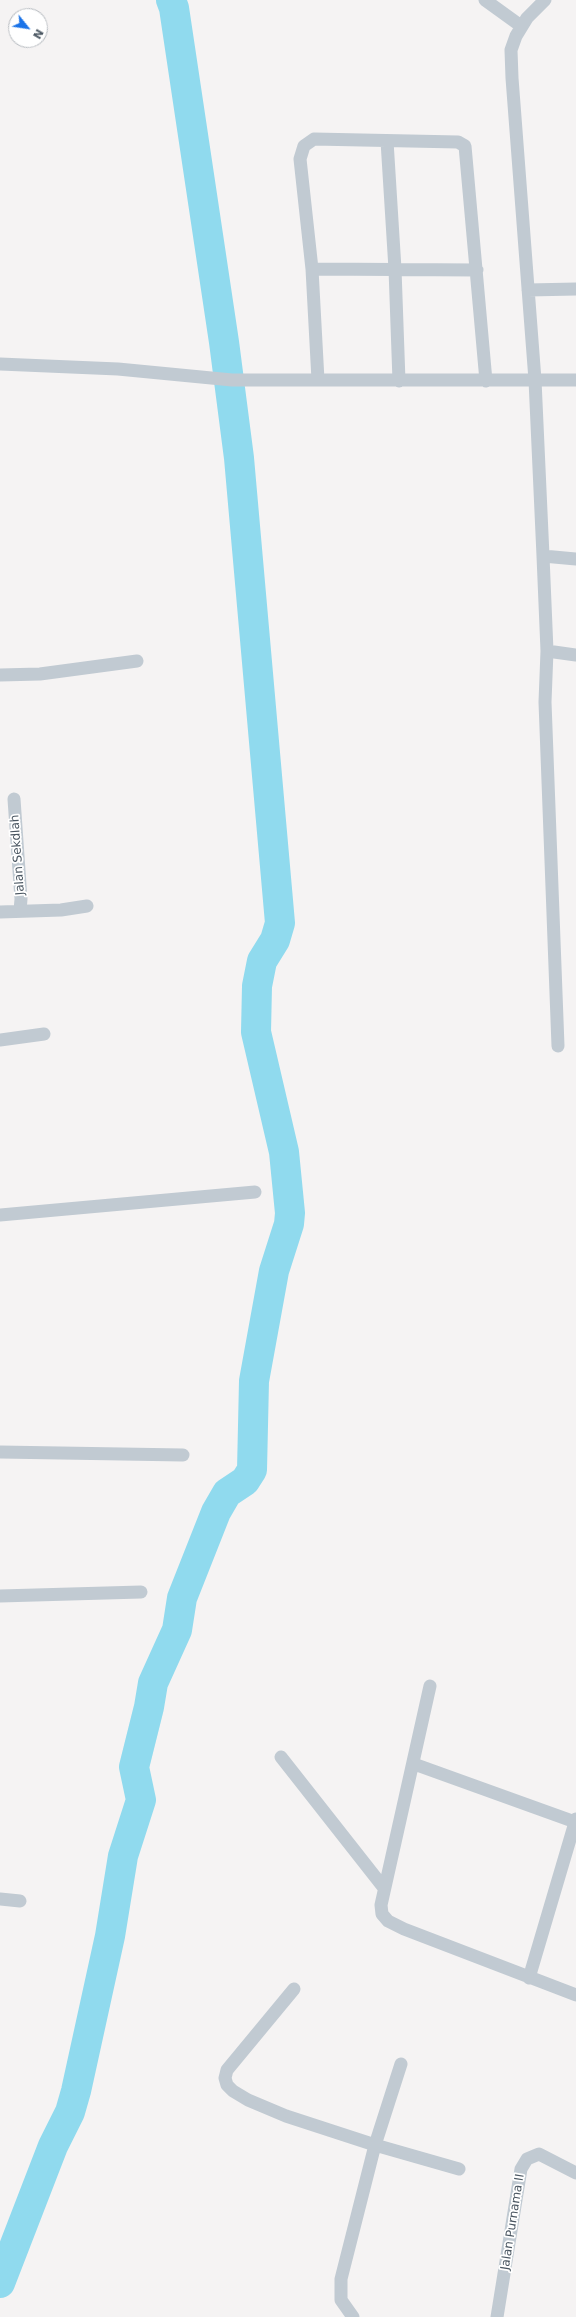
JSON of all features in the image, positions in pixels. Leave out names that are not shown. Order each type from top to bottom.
[{"type":"street","points":[[485,0],[521,26]]},
{"type":"street","points":[[545,0],[521,26],[511,50],[535,380],[547,650],[545,702],[558,1046]]},
{"type":"street","points":[[318,380],[312,269],[300,159],[304,146],[314,139],[458,142],[465,146],[486,381]]},
{"type":"street","points":[[387,141],[396,269],[399,381]]},
{"type":"street","points":[[312,269],[477,270]]},
{"type":"street","points":[[528,290],[576,289]]},
{"type":"street","points":[[0,364],[118,370],[250,380],[576,380]]},
{"type":"street","points":[[543,556],[576,559]]},
{"type":"street","points":[[547,650],[576,655]]},
{"type":"street","points":[[0,675],[40,674],[137,661]]},
{"type":"street","name":"Jalan Sekdlah","points":[[14,799],[21,899],[20,911]]},
{"type":"street","points":[[0,912],[61,910],[87,906]]},
{"type":"street","points":[[0,1040],[44,1034]]},
{"type":"street","points":[[0,1215],[255,1192]]},
{"type":"street","points":[[0,1452],[183,1455]]},
{"type":"street","points":[[0,1596],[141,1592]]},
{"type":"street","points":[[430,1686],[414,1764],[384,1888],[381,1910],[388,1921],[529,1978],[576,1995]]},
{"type":"street","points":[[281,1757],[384,1888]]},
{"type":"street","points":[[414,1764],[576,1821],[573,1838],[529,1978]]},
{"type":"street","points":[[0,1899],[20,1901]]},
{"type":"street","points":[[294,1989],[227,2070],[225,2078],[227,2085],[248,2100],[286,2116],[375,2146],[459,2169]]},
{"type":"street","points":[[353,2317],[341,2300],[341,2279],[375,2146],[401,2064]]},
{"type":"street","name":"Jalan Purnama II","points":[[497,2317],[522,2169],[527,2159],[539,2154],[576,2173]]},
{"type":"waterway","points":[[0,2283],[53,2146],[70,2112],[76,2091],[110,1936],[123,1856],[141,1800],[134,1767],[149,1707],[153,1683],[177,1630],[182,1598],[216,1512],[227,1493],[245,1481],[252,1470],[254,1381],[274,1271],[289,1224],[290,1213],[284,1152],[256,1032],[257,986],[262,961],[275,940],[280,923],[239,458],[224,342],[174,8],[171,0]]}]
